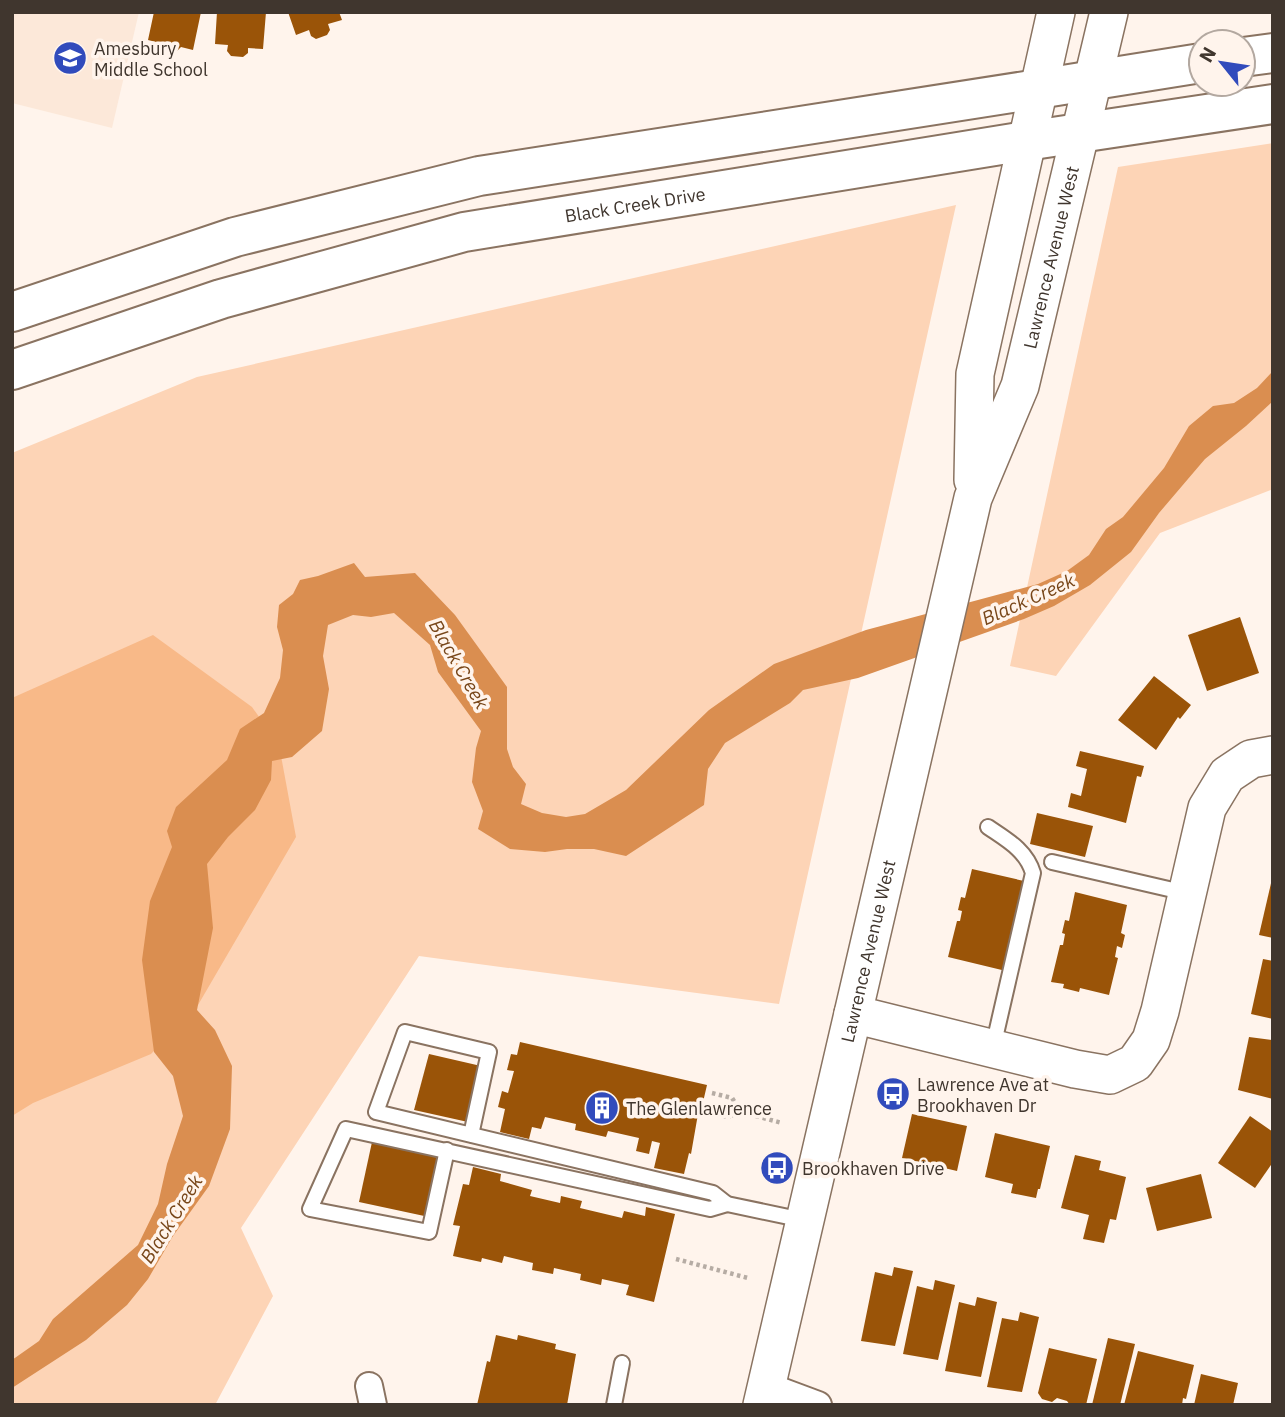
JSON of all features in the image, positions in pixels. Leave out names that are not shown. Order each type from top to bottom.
[{"type":"main road","name":"Lawrence Avenue West","points":[[973,498],[975,374],[1056,12]]},
{"type":"main road","name":"Lawrence Avenue West","points":[[765,1395],[973,498],[1020,386],[1109,12]]},
{"type":"main road","points":[[12,312],[235,237],[479,176],[1187,65]]},
{"type":"main road","name":"Black Creek Drive","points":[[12,370],[220,299],[464,232],[1273,104]]},
{"type":"main road","points":[[853,1014],[1074,1069],[1110,1075],[1135,1063],[1151,1040],[1160,1011],[1207,808],[1227,775],[1251,759],[1273,755]]},
{"type":"street","points":[[765,1395],[818,1405]]},
{"type":"lane","points":[[988,827],[1022,852],[1028,859],[1032,873],[993,1048]]},
{"type":"lane","points":[[1052,862],[1186,893]]},
{"type":"lane","points":[[471,1135],[489,1052],[405,1032],[376,1112],[471,1135],[713,1193],[727,1204],[805,1221]]},
{"type":"lane","points":[[447,1150],[429,1232],[310,1209],[346,1129],[447,1150],[710,1209],[727,1204]]},
{"type":"lane","points":[[614,1405],[622,1363]]},
{"type":"path","points":[[712,1093],[732,1098],[741,1112]]},
{"type":"path","points":[[709,1111],[728,1117],[741,1112],[782,1123]]},
{"type":"path","points":[[676,1259],[748,1278]]},
{"type":"shaded area","name":"Amesbury Middle School","points":[[12,12],[139,12],[112,128],[12,103]]},
{"type":"shaded area","points":[[1273,143],[1273,489],[1160,533],[1056,676],[1010,666],[1118,167]]},
{"type":"shaded area","points":[[956,205],[779,1004],[419,956],[241,1228],[273,1296],[215,1405],[12,1405],[12,453],[197,377]]},
{"type":"shaded area","points":[[153,635],[252,707],[279,745],[296,837],[198,1005],[151,1054],[33,1103],[12,1116],[12,698]]},
{"type":"water","name":"Black Creek","points":[[1273,371],[1273,401],[1205,459],[1159,513],[1131,552],[1090,585],[1054,606],[1024,619],[858,678],[803,690],[790,703],[725,743],[708,769],[704,805],[626,856],[594,849],[545,852],[510,849],[478,829],[483,811],[472,782],[481,731],[438,672],[430,645],[394,613],[371,617],[353,615],[328,625],[323,656],[329,689],[322,731],[292,757],[272,761],[271,780],[255,810],[228,837],[207,864],[213,928],[197,1010],[215,1030],[232,1066],[230,1129],[209,1186],[173,1236],[148,1279],[127,1305],[86,1340],[12,1388],[12,1360],[39,1341],[53,1319],[138,1245],[158,1204],[167,1164],[183,1116],[173,1076],[154,1052],[142,960],[150,901],[172,847],[167,831],[176,807],[227,760],[240,729],[264,713],[280,678],[283,650],[277,627],[279,605],[293,594],[300,580],[354,563],[365,577],[415,573],[455,615],[507,687],[507,749],[513,767],[526,784],[521,804],[542,813],[566,817],[585,814],[626,790],[709,710],[774,664],[866,630],[1038,584],[1067,571],[1089,555],[1106,529],[1123,517],[1164,468],[1189,426],[1213,406],[1234,403],[1257,388]]},
{"type":"building","points":[[154,12],[201,12],[193,50],[181,47],[177,51],[165,49],[164,44],[148,40]]},
{"type":"building","points":[[217,12],[266,12],[263,49],[248,48],[248,53],[243,57],[231,56],[227,51],[228,45],[215,44]]},
{"type":"building","points":[[288,12],[339,12],[342,20],[328,24],[330,30],[327,35],[316,39],[311,36],[309,30],[296,35]]},
{"type":"building","points":[[1240,617],[1259,673],[1207,691],[1188,635]]},
{"type":"building","points":[[1154,676],[1191,705],[1180,719],[1178,717],[1156,750],[1118,720]]},
{"type":"building","points":[[1080,751],[1144,766],[1141,777],[1137,776],[1126,823],[1068,807],[1071,793],[1081,796],[1087,769],[1076,766]]},
{"type":"building","points":[[1037,813],[1093,826],[1085,857],[1030,844]]},
{"type":"building","points":[[972,869],[1024,881],[1017,910],[1021,911],[1018,924],[1014,923],[1006,971],[948,957],[957,921],[960,921],[962,911],[958,910],[961,897],[965,898]]},
{"type":"building","points":[[1273,879],[1273,938],[1259,935]]},
{"type":"building","points":[[1075,892],[1127,905],[1121,933],[1125,935],[1122,948],[1117,946],[1115,957],[1118,958],[1109,995],[1080,988],[1079,992],[1063,988],[1064,984],[1051,982],[1060,945],[1063,945],[1065,920],[1069,921]]},
{"type":"building","points":[[1263,959],[1273,961],[1273,1019],[1251,1014]]},
{"type":"building","points":[[1249,1037],[1273,1040],[1273,1099],[1238,1090]]},
{"type":"building","name":"The Glenlawrence","points":[[520,1042],[707,1085],[684,1174],[654,1168],[660,1143],[652,1141],[649,1154],[636,1151],[639,1138],[608,1131],[606,1137],[575,1130],[576,1124],[545,1117],[541,1129],[532,1127],[529,1139],[500,1132],[505,1109],[498,1107],[502,1091],[508,1093],[514,1071],[507,1070],[511,1054],[517,1055]]},
{"type":"building","points":[[429,1054],[481,1066],[468,1122],[414,1110]]},
{"type":"building","points":[[912,1114],[967,1126],[957,1171],[902,1158]]},
{"type":"building","points":[[1250,1116],[1273,1132],[1273,1162],[1255,1188],[1218,1163]]},
{"type":"building","points":[[995,1133],[1050,1146],[1036,1198],[1011,1193],[1013,1184],[985,1177]]},
{"type":"building","points":[[372,1142],[442,1157],[429,1217],[359,1202]]},
{"type":"building","points":[[1075,1155],[1101,1161],[1099,1170],[1126,1177],[1116,1220],[1110,1219],[1104,1243],[1083,1239],[1089,1215],[1061,1208]]},
{"type":"building","points":[[473,1167],[501,1174],[500,1181],[532,1190],[530,1196],[560,1203],[561,1196],[582,1201],[580,1208],[622,1218],[624,1211],[645,1216],[646,1207],[675,1214],[654,1302],[626,1295],[629,1285],[602,1279],[601,1285],[580,1280],[581,1274],[554,1268],[553,1274],[532,1270],[533,1263],[504,1256],[502,1263],[482,1258],[481,1262],[453,1256],[460,1226],[453,1225],[463,1184],[469,1185]]},
{"type":"building","points":[[1201,1174],[1212,1218],[1157,1231],[1146,1188]]},
{"type":"building","points":[[894,1267],[913,1271],[895,1346],[861,1341],[875,1272],[892,1276]]},
{"type":"building","points":[[935,1280],[955,1285],[938,1360],[903,1354],[917,1286],[933,1290]]},
{"type":"building","points":[[977,1297],[997,1302],[981,1377],[945,1371],[959,1302],[975,1306]]},
{"type":"building","points":[[1020,1312],[1039,1317],[1022,1392],[987,1387],[1002,1318],[1018,1321]]},
{"type":"building","points":[[496,1335],[517,1340],[518,1335],[556,1344],[555,1349],[576,1354],[567,1405],[477,1405]]},
{"type":"building","points":[[1108,1338],[1135,1344],[1120,1405],[1092,1405]]},
{"type":"building","points":[[1049,1348],[1097,1359],[1086,1405],[1070,1405],[1057,1398],[1052,1402],[1042,1399],[1038,1393]]},
{"type":"building","points":[[1138,1351],[1194,1365],[1186,1399],[1183,1398],[1182,1405],[1124,1405]]},
{"type":"building","points":[[1201,1374],[1238,1383],[1233,1405],[1194,1405]]},
{"type":"place","name":"Amesbury Middle School","points":[[70,58]]},
{"type":"place","name":"Lawrence Ave at Brookhaven Dr","points":[[893,1094]]},
{"type":"place","name":"The Glenlawrence","points":[[602,1108]]},
{"type":"place","name":"Brookhaven Drive","points":[[777,1168]]}]
